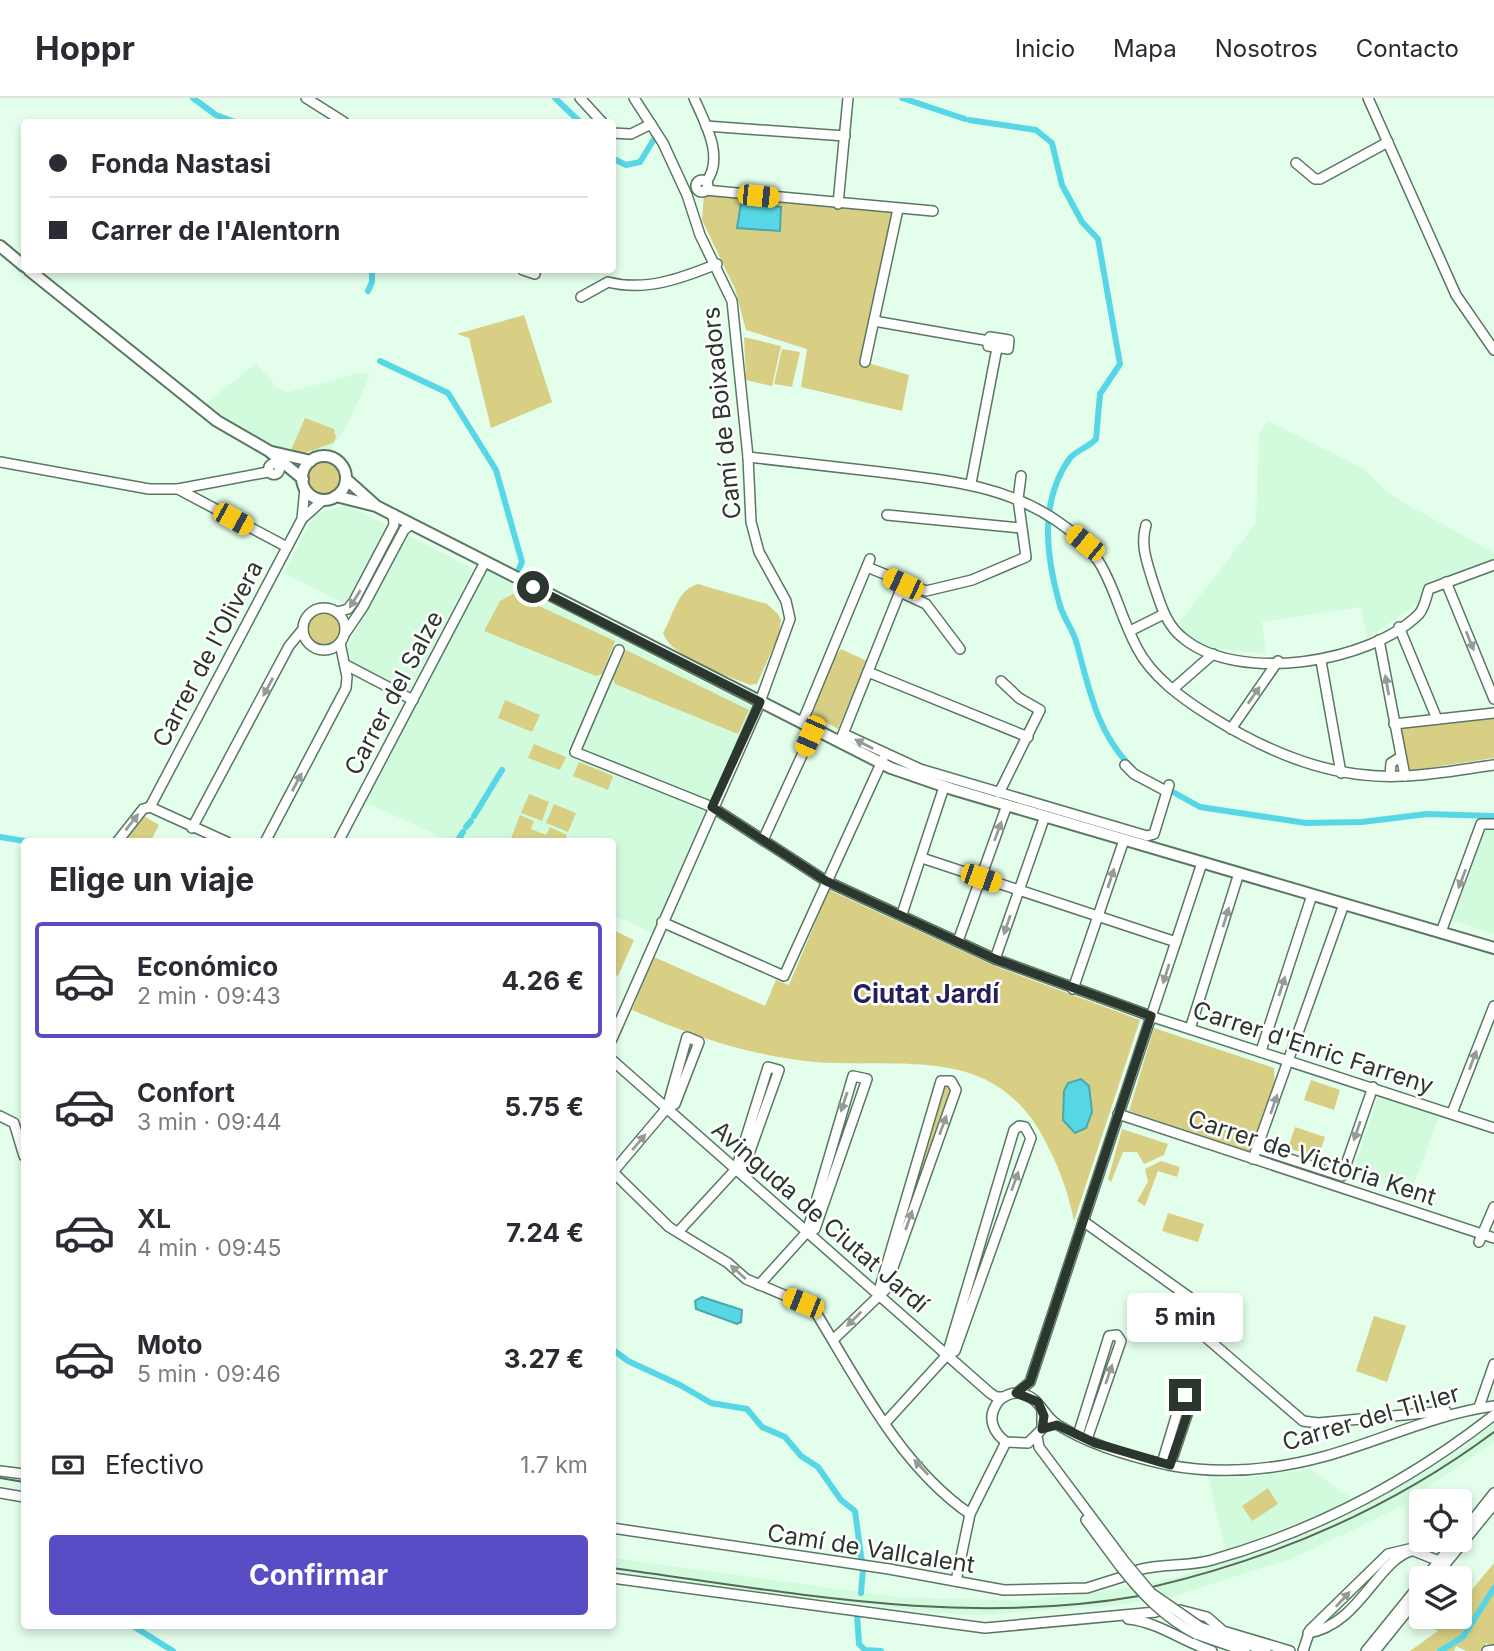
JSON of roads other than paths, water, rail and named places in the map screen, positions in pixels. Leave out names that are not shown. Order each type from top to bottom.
[{"type":"main road","points":[[0,246],[21,264]]},
{"type":"main road","points":[[33,273],[217,421],[270,451],[304,483],[314,497],[323,500],[336,496],[343,489],[346,479],[344,468],[333,459],[323,457],[311,461],[270,451]]},
{"type":"main road","points":[[304,483],[305,469],[311,461]]},
{"type":"main road","points":[[346,479],[376,506]]},
{"type":"main road","points":[[336,496],[376,506],[393,514],[814,729],[841,738],[944,787],[994,797],[1007,805],[1045,816],[1126,835],[1140,845],[1494,948]]},
{"type":"street","points":[[306,98],[339,119]]},
{"type":"street","points":[[580,98],[599,119]]},
{"type":"street","name":"Camí de Boixadors","points":[[616,1030],[760,702],[790,619],[786,601],[759,552],[751,522],[748,457],[732,301],[717,264],[700,235],[687,195],[663,143],[634,98]]},
{"type":"street","points":[[687,195],[703,187],[713,174],[715,160],[706,126],[694,98]]},
{"type":"street","points":[[838,204],[848,98]]},
{"type":"street","points":[[1368,98],[1456,295],[1494,350]]},
{"type":"street","points":[[616,132],[631,134],[651,124]]},
{"type":"street","points":[[706,126],[845,136]]},
{"type":"street","points":[[1296,163],[1315,179],[1320,179],[1388,142]]},
{"type":"street","points":[[703,187],[838,204],[933,211]]},
{"type":"street","points":[[865,362],[898,209]]},
{"type":"street","points":[[581,297],[608,282],[632,287],[663,282],[717,264]]},
{"type":"street","points":[[874,321],[989,341]]},
{"type":"street","points":[[990,337],[1009,340],[1008,349],[997,348],[988,346],[990,337]]},
{"type":"street","points":[[971,483],[997,348]]},
{"type":"street","points":[[748,457],[971,483],[1018,499],[1050,516],[1085,543],[1101,561],[1114,585],[1139,652],[1172,689],[1260,745],[1308,764],[1341,773],[1405,776],[1494,765]]},
{"type":"street","points":[[0,463],[118,486],[178,489],[268,472]]},
{"type":"street","points":[[901,588],[926,591],[972,580],[1026,557],[1018,499],[1021,476]]},
{"type":"street","name":"Carrer de l'Olivera","points":[[302,519],[304,483]]},
{"type":"street","points":[[194,497],[195,486]]},
{"type":"street","points":[[178,489],[287,547]]},
{"type":"street","name":"Carrer de l'Olivera","points":[[120,838],[143,809],[150,807],[302,519],[323,500]]},
{"type":"street","points":[[303,629],[314,647],[328,650],[340,643],[376,570],[394,525],[393,514]]},
{"type":"street","points":[[887,515],[1021,528]]},
{"type":"street","points":[[337,612],[350,607],[411,524]]},
{"type":"street","points":[[1146,525],[1142,539],[1164,614],[1181,637],[1213,654],[1239,661],[1321,661],[1342,656],[1379,639],[1419,614],[1429,589],[1493,567]]},
{"type":"street","name":"Carrer del Salze","points":[[340,838],[485,562]]},
{"type":"street","points":[[802,723],[869,563],[926,604],[960,649]]},
{"type":"street","points":[[1446,582],[1494,699]]},
{"type":"street","points":[[841,738],[901,588]]},
{"type":"street","points":[[197,830],[293,640],[303,629],[312,611],[325,607],[337,612],[344,621],[345,632]]},
{"type":"street","points":[[1130,631],[1164,614]]},
{"type":"street","points":[[1399,627],[1437,719]]},
{"type":"street","points":[[1379,639],[1405,776]]},
{"type":"street","points":[[267,838],[346,688],[346,665],[340,643]]},
{"type":"street","name":"Carrer d'Enric Farreny","points":[[619,649],[575,752],[712,807],[826,881],[995,959],[1151,1016],[1494,1128]]},
{"type":"street","points":[[1172,689],[1213,654]]},
{"type":"street","points":[[1231,729],[1278,661]]},
{"type":"street","points":[[1321,661],[1341,773]]},
{"type":"street","points":[[346,665],[413,700]]},
{"type":"street","points":[[868,672],[1028,737]]},
{"type":"street","points":[[994,797],[1040,710],[1019,698],[1001,681]]},
{"type":"street","points":[[1394,724],[1494,713]]},
{"type":"street","points":[[763,840],[814,729]]},
{"type":"street","points":[[1390,776],[1391,763],[1401,757]]},
{"type":"street","points":[[662,922],[784,976],[883,759],[974,786],[994,797],[1126,835],[1154,834],[1167,788],[1134,774],[1125,765]]},
{"type":"street","points":[[902,914],[944,787]]},
{"type":"street","points":[[958,941],[1007,805]]},
{"type":"street","points":[[150,807],[217,838]]},
{"type":"street","points":[[995,959],[1045,816]]},
{"type":"street","points":[[1441,932],[1481,824],[1494,824]]},
{"type":"street","points":[[197,830],[210,838]]},
{"type":"street","points":[[1073,989],[1126,835]]},
{"type":"street","points":[[922,858],[1176,942]]},
{"type":"street","points":[[1031,1397],[1030,1382],[1202,863]]},
{"type":"street","points":[[1190,1029],[1239,873]]},
{"type":"street","points":[[1261,1051],[1312,895]]},
{"type":"street","points":[[1253,1159],[1291,1060],[1344,904]]},
{"type":"street","points":[[1452,1113],[1494,1006]]},
{"type":"street","points":[[616,1168],[665,1110],[675,1104],[699,1042],[687,1037],[665,1110]]},
{"type":"street","name":"Avinguda de Ciutat Jardí","points":[[616,1064],[665,1110]]},
{"type":"street","points":[[678,1232],[735,1171],[745,1165],[779,1070],[768,1067],[735,1171]]},
{"type":"street","name":"Avinguda de Ciutat Jardí","points":[[616,1069],[945,1357],[996,1397],[1004,1397]]},
{"type":"street","points":[[760,1285],[806,1233],[815,1228],[867,1079],[860,1076],[853,1076],[806,1233]]},
{"type":"street","points":[[833,1340],[885,1290],[956,1090],[951,1081],[941,1081],[907,1186],[876,1296]]},
{"type":"street","name":"Carrer de Victòria Kent","points":[[1259,1149],[1342,1176],[1373,1087]]},
{"type":"street","name":"Carrer de Victòria Kent","points":[[1118,1114],[1481,1238],[1494,1238]]},
{"type":"street","points":[[0,1115],[14,1123],[21,1146]]},
{"type":"street","points":[[885,1423],[945,1357],[955,1351],[987,1244],[1014,1130],[1019,1126],[1025,1127],[1031,1138],[987,1244]]},
{"type":"street","points":[[831,1146],[842,1149]]},
{"type":"street","points":[[616,1175],[650,1210],[678,1232],[728,1263],[746,1279],[803,1303],[815,1311],[885,1423],[941,1489],[970,1514]]},
{"type":"street","points":[[907,1186],[920,1190]]},
{"type":"street","points":[[1481,1238],[1494,1207]]},
{"type":"street","points":[[1083,1221],[1189,1297],[1190,1319],[1195,1328],[1303,1421],[1318,1423],[1469,1409],[1481,1415],[1481,1425]]},
{"type":"street","points":[[1117,1335],[1121,1340],[1082,1437],[1109,1336],[1117,1335]]},
{"type":"street","name":"Avinguda de Ciutat Jardí","points":[[945,1357],[995,1407]]},
{"type":"street","points":[[1138,1570],[1202,1563],[1307,1526],[1395,1483],[1481,1425],[1493,1409],[1485,1400],[1494,1364]]},
{"type":"street","points":[[1030,1382],[1016,1393],[1004,1397],[995,1407],[992,1423],[999,1437],[1006,1442],[1028,1443],[1039,1433],[1057,1425]]},
{"type":"street","points":[[1469,1409],[1487,1384]]},
{"type":"street","points":[[1016,1393],[1031,1397],[1042,1409],[1039,1447],[1143,1595],[1165,1614],[1245,1651]]},
{"type":"street","points":[[1188,1395],[1191,1403],[1166,1464],[1182,1397],[1188,1395]]},
{"type":"street","name":"Carrer del Til·ler","points":[[1042,1409],[1057,1425],[1082,1437],[1166,1464],[1229,1470],[1290,1464],[1328,1456],[1469,1409],[1493,1409]]},
{"type":"street","points":[[956,1581],[970,1514],[1006,1442]]},
{"type":"street","points":[[1028,1443],[1122,1564]]},
{"type":"street","points":[[0,1471],[21,1474]]},
{"type":"street","points":[[0,1493],[21,1496]]},
{"type":"street","points":[[1472,1521],[1494,1493]]},
{"type":"street","points":[[1444,1566],[1494,1504]]},
{"type":"street","name":"Camí de Vallcalent","points":[[616,1529],[1022,1591],[1087,1588],[1122,1577]]},
{"type":"street","points":[[1303,1651],[1308,1633],[1384,1557],[1402,1549],[1414,1550],[1438,1561]]},
{"type":"street","points":[[1434,1566],[1446,1552]]},
{"type":"street","points":[[616,1579],[985,1628],[1158,1614],[1161,1627]]},
{"type":"street","points":[[1366,1651],[1409,1598]]},
{"type":"street","points":[[1375,1651],[1409,1609]]},
{"type":"street","points":[[1180,1610],[1207,1617],[1223,1631],[1290,1651]]},
{"type":"street","points":[[1112,1617],[1135,1619],[1161,1627],[1191,1644],[1212,1651]]},
{"type":"street","points":[[1198,1631],[1266,1651]]},
{"type":"street","points":[[1487,1651],[1494,1650]]},
{"type":"water","points":[[741,203],[781,207],[780,231],[737,228]]},
{"type":"water","points":[[1081,1079],[1089,1086],[1092,1112],[1086,1128],[1075,1133],[1063,1120],[1064,1091],[1068,1083]]},
{"type":"water","points":[[702,1297],[742,1310],[741,1322],[737,1324],[696,1309],[695,1301]]},
{"type":"waterway","points":[[193,98],[216,115],[227,119]]},
{"type":"waterway","points":[[555,98],[577,119]]},
{"type":"waterway","points":[[902,98],[965,119]]},
{"type":"waterway","points":[[969,120],[1036,130],[1052,143],[1062,185],[1082,222],[1098,239],[1120,364],[1100,394],[1096,439],[1070,458],[1053,492],[1049,510],[1049,547],[1060,607],[1076,641],[1095,708],[1109,739],[1131,767]]},
{"type":"waterway","points":[[616,160],[626,165],[640,162],[656,136]]},
{"type":"waterway","points":[[368,291],[372,273]]},
{"type":"waterway","points":[[380,361],[448,393],[496,470],[522,562],[518,571]]},
{"type":"waterway","points":[[474,816],[502,770]]},
{"type":"waterway","points":[[1164,787],[1200,807],[1306,823],[1362,822],[1427,814],[1494,816]]},
{"type":"waterway","points":[[466,827],[471,821]]},
{"type":"waterway","points":[[459,838],[463,832]]},
{"type":"waterway","points":[[0,837],[21,840]]},
{"type":"waterway","points":[[616,1352],[628,1361],[711,1403],[747,1409],[762,1427],[785,1437],[801,1456],[818,1467],[841,1500],[855,1511],[862,1563]]},
{"type":"waterway","points":[[861,1593],[863,1569]]},
{"type":"waterway","points":[[1440,1651],[1463,1637],[1494,1588]]},
{"type":"waterway","points":[[857,1614],[859,1644],[865,1650],[881,1651]]},
{"type":"waterway","points":[[138,1629],[173,1651]]},
{"type":"railway","points":[[1152,1587],[1243,1561],[1331,1527],[1415,1484],[1494,1432]]},
{"type":"railway","points":[[0,1478],[21,1482]]},
{"type":"railway","points":[[616,1569],[809,1596],[940,1607],[1072,1605],[1139,1596]]},
{"type":"district","name":"Ciutat Jardí","points":[[926,994]]}]
